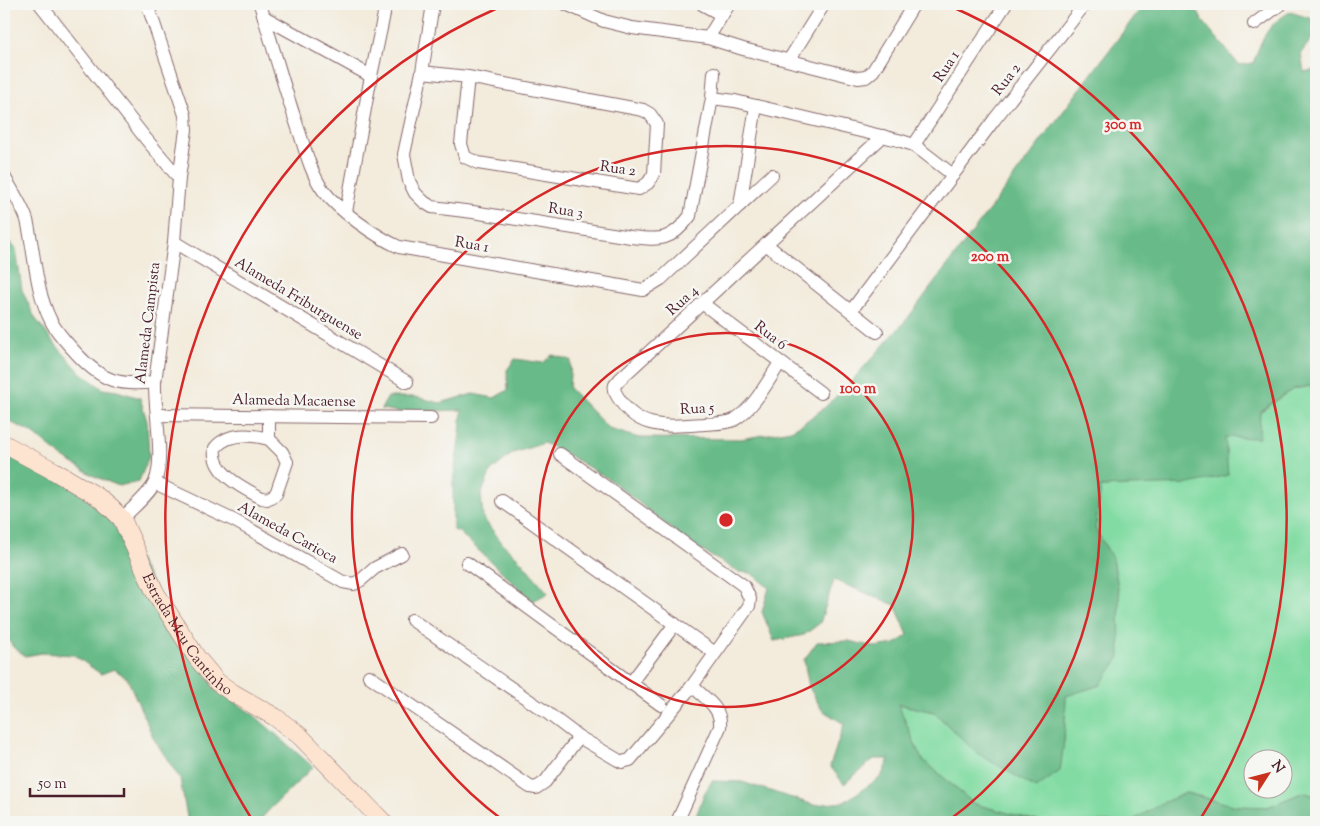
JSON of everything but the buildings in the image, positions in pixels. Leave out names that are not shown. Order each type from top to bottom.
[{"type":"street","points":[[40,4],[179,178]]},
{"type":"street","name":"Rua 1","points":[[260,4],[292,111],[314,172],[323,190],[346,212],[381,238],[399,246],[643,290],[662,279],[772,175]]},
{"type":"street","points":[[346,212],[384,14],[383,4]]},
{"type":"street","points":[[422,72],[433,4]]},
{"type":"street","points":[[566,4],[604,22],[632,28],[708,38],[742,49],[847,76],[866,78],[873,71],[914,4]]},
{"type":"street","points":[[702,4],[725,9],[708,38]]},
{"type":"street","points":[[789,60],[824,4]]},
{"type":"street","name":"Rua 1","points":[[914,145],[1006,4]]},
{"type":"street","name":"Rua 2","points":[[952,175],[1085,4]]},
{"type":"street","points":[[1254,24],[1281,4]]},
{"type":"street","name":"Alameda Campista","points":[[149,9],[185,115],[186,130],[179,178],[174,242],[155,382],[159,442],[159,468],[155,483]]},
{"type":"street","points":[[264,17],[371,76]]},
{"type":"street","name":"Rua 2","points":[[422,72],[468,77],[635,108],[650,114],[657,124],[655,168],[651,179],[639,189],[478,163],[466,157],[461,144],[468,77]]},
{"type":"street","name":"Rua 3","points":[[422,72],[404,154],[409,181],[415,193],[424,202],[432,207],[648,238],[668,237],[683,225],[690,216],[712,98],[714,73]]},
{"type":"street","points":[[712,98],[756,106],[914,145],[952,175],[851,311]]},
{"type":"street","points":[[740,205],[756,106]]},
{"type":"street","name":"Rua 4","points":[[620,379],[883,136]]},
{"type":"street","points":[[4,176],[26,219],[34,267],[51,322],[66,342],[96,373],[112,381],[133,384],[155,382]]},
{"type":"street","name":"Alameda Friburguense","points":[[174,242],[407,382]]},
{"type":"street","points":[[767,245],[877,332]]},
{"type":"street","name":"Rua 6","points":[[702,303],[821,393]]},
{"type":"street","name":"Rua 5","points":[[620,379],[615,385],[614,390],[617,397],[629,411],[642,420],[658,426],[729,422],[749,408],[780,363]]},
{"type":"street","name":"Alameda Macaense","points":[[157,415],[431,418]]},
{"type":"street","points":[[269,416],[269,439],[282,452],[287,462],[276,494],[262,498],[233,481],[214,457],[215,448],[226,438],[246,436],[269,439]]},
{"type":"street","name":"Estrada Meu Cantinho","points":[[4,444],[98,497],[122,519],[155,592],[196,658],[217,682],[275,717],[300,736],[383,822]]},
{"type":"street","points":[[412,620],[546,712],[579,737],[622,762],[630,760],[692,686],[749,606],[750,599],[744,586],[560,454]]},
{"type":"street","points":[[122,519],[155,483]]},
{"type":"street","name":"Alameda Carioca","points":[[155,483],[236,521],[343,582],[354,584],[375,568],[402,554]]},
{"type":"street","points":[[502,501],[715,653]]},
{"type":"street","points":[[466,563],[660,705]]},
{"type":"street","points":[[630,684],[675,624]]},
{"type":"street","points":[[369,676],[530,788],[536,788],[545,782],[579,737]]},
{"type":"street","points":[[677,822],[720,727],[721,720],[719,712],[692,686]]},
{"type":"green space","points":[[1144,4],[1194,4],[1202,20],[1239,65],[1253,63],[1270,27],[1290,12],[1313,19],[1316,33],[1301,53],[1304,72],[1316,69],[1316,385],[1293,389],[1260,411],[1259,438],[1225,437],[1228,475],[1189,484],[1101,487],[1095,529],[1113,559],[1119,594],[1120,657],[1100,685],[1066,696],[1064,741],[1060,771],[1036,788],[977,753],[934,712],[898,704],[921,758],[974,804],[1041,822],[694,822],[704,794],[712,781],[742,782],[814,805],[844,802],[881,777],[889,759],[874,759],[844,784],[830,766],[844,724],[822,710],[809,687],[804,660],[817,642],[849,641],[875,647],[895,644],[908,635],[895,605],[834,580],[820,623],[804,635],[774,641],[762,612],[769,588],[751,573],[739,572],[690,544],[612,481],[544,443],[513,453],[491,471],[481,495],[483,518],[503,544],[520,560],[548,593],[533,601],[459,532],[453,530],[453,483],[462,410],[399,412],[381,409],[388,397],[416,397],[440,403],[473,394],[494,398],[508,390],[507,370],[515,359],[543,363],[552,355],[571,360],[569,388],[609,429],[639,438],[741,439],[791,430],[824,408],[848,385],[907,319]]},
{"type":"green space","points":[[4,236],[16,249],[22,290],[35,318],[55,344],[81,373],[103,389],[140,398],[147,421],[149,457],[139,481],[119,486],[94,476],[61,456],[33,433],[4,419]]},
{"type":"green space","points":[[1316,385],[1316,797],[1304,792],[1292,797],[1292,748],[1242,748],[1242,798],[1290,798],[1268,807],[1236,806],[1186,793],[1130,822],[1041,822],[974,804],[921,758],[897,704],[934,712],[977,753],[1064,741],[1066,695],[1100,685],[1119,594],[1113,559],[1095,529],[1101,487],[1141,485],[1228,475],[1224,437],[1293,389]]},
{"type":"green space","points":[[4,446],[83,493],[117,524],[213,686],[255,716],[313,767],[258,822],[188,822],[180,779],[154,739],[127,678],[114,669],[101,674],[74,655],[42,653],[25,656],[13,647],[4,631]]},
{"type":"green space","points":[[1304,792],[1316,797],[1316,822],[1130,822],[1162,803],[1186,793],[1236,806],[1268,807]]}]
